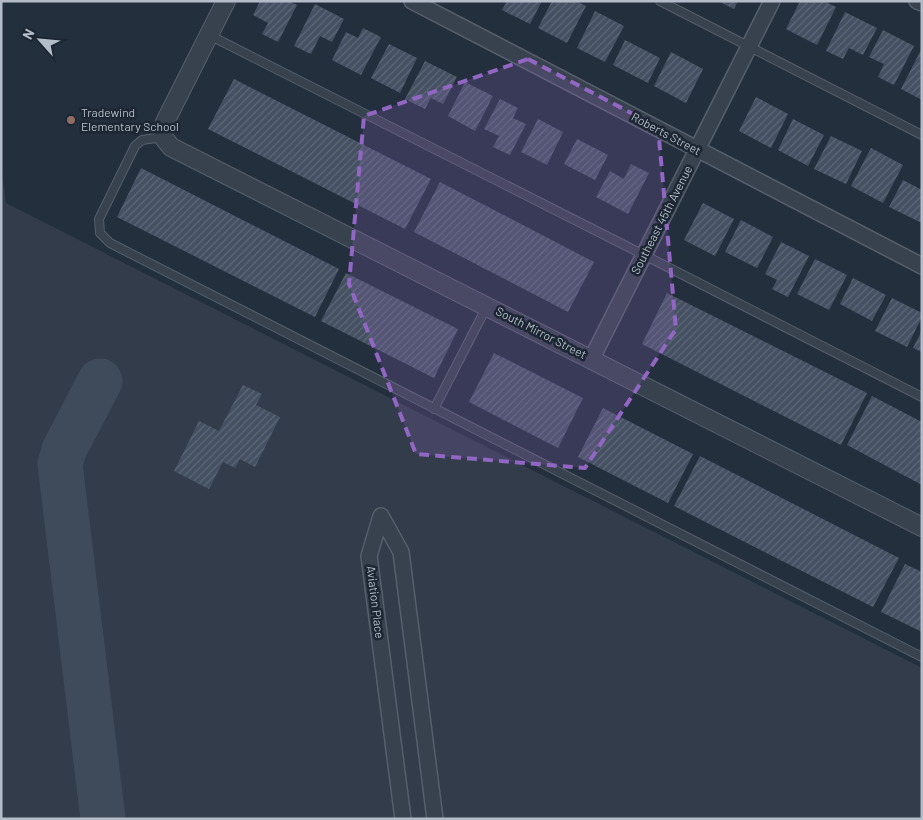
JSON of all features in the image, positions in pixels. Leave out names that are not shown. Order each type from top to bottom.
[{"type":"street","points":[[163,137],[165,122],[226,1]]},
{"type":"street","name":"Roberts Street","points":[[412,1],[922,266]]},
{"type":"street","name":"Southeast 45th Avenue","points":[[592,358],[772,1]]},
{"type":"street","points":[[917,1],[922,4]]},
{"type":"street","name":"South Mirror Street","points":[[163,137],[171,147],[592,358],[922,527]]},
{"type":"street","name":"Aviation Place","points":[[403,819],[369,556],[381,516],[401,552],[435,819]]},
{"type":"lane","points":[[660,1],[922,134]]},
{"type":"lane","points":[[209,35],[922,397]]},
{"type":"lane","points":[[163,137],[142,140],[135,146],[99,219],[100,233],[110,243],[922,657]]},
{"type":"lane","points":[[434,409],[487,306]]},
{"type":"highlighted area","points":[[528,59],[658,127],[676,329],[585,468],[416,454],[349,284],[364,116]]},
{"type":"shaded area","points":[[1,165],[6,203],[922,668],[922,819],[1,819]]},
{"type":"building","points":[[260,1],[289,1],[297,5],[278,42],[262,34],[268,23],[253,15]]},
{"type":"building","points":[[507,1],[542,1],[530,24],[502,10]]},
{"type":"building","points":[[552,1],[576,1],[586,6],[567,43],[538,28]]},
{"type":"building","points":[[718,1],[738,1],[734,9]]},
{"type":"building","points":[[800,1],[824,1],[836,7],[817,45],[786,29]]},
{"type":"building","points":[[315,4],[344,19],[332,42],[320,36],[311,54],[294,46]]},
{"type":"building","points":[[595,11],[624,26],[605,62],[577,48]]},
{"type":"building","points":[[845,12],[877,28],[863,55],[849,48],[843,59],[826,51]]},
{"type":"building","points":[[363,28],[381,37],[361,75],[332,60],[346,32],[358,38]]},
{"type":"building","points":[[883,30],[914,46],[894,85],[878,77],[884,64],[869,57]]},
{"type":"building","points":[[625,40],[660,58],[648,83],[613,65]]},
{"type":"building","points":[[389,44],[417,58],[400,93],[371,78]]},
{"type":"building","points":[[922,48],[922,100],[901,89]]},
{"type":"building","points":[[671,52],[703,69],[686,103],[654,86]]},
{"type":"building","points":[[425,61],[457,77],[443,104],[431,98],[425,109],[405,99]]},
{"type":"building","points":[[234,79],[431,179],[405,229],[208,129]]},
{"type":"building","points":[[465,82],[493,96],[475,131],[448,116]]},
{"type":"building","points":[[756,97],[788,114],[771,148],[739,131]]},
{"type":"building","points":[[500,99],[518,108],[513,118],[526,124],[510,155],[493,147],[499,136],[484,129]]},
{"type":"building","points":[[538,119],[563,132],[547,165],[521,152]]},
{"type":"building","points":[[793,119],[824,135],[808,166],[778,150]]},
{"type":"building","points":[[831,136],[862,151],[846,184],[814,169]]},
{"type":"building","points":[[577,139],[608,155],[595,180],[564,164]]},
{"type":"building","points":[[871,148],[903,165],[883,203],[851,186]]},
{"type":"building","points":[[631,164],[649,173],[628,214],[596,197],[610,171],[624,179]]},
{"type":"building","points":[[141,168],[339,269],[315,317],[117,217]]},
{"type":"building","points":[[903,180],[922,190],[922,223],[889,207]]},
{"type":"building","points":[[440,182],[594,262],[568,312],[414,232]]},
{"type":"building","points":[[703,203],[734,219],[715,256],[684,240]]},
{"type":"building","points":[[741,220],[773,237],[757,268],[725,252]]},
{"type":"building","points":[[781,242],[809,256],[788,297],[772,289],[777,280],[765,274]]},
{"type":"building","points":[[815,259],[847,275],[829,310],[797,294]]},
{"type":"building","points":[[346,273],[458,329],[434,378],[321,321]]},
{"type":"building","points":[[853,278],[886,295],[872,321],[840,304]]},
{"type":"building","points":[[667,293],[867,393],[841,445],[642,344]]},
{"type":"building","points":[[892,298],[922,313],[922,317],[907,347],[875,331]]},
{"type":"building","points":[[922,330],[922,352],[913,348]]},
{"type":"building","points":[[494,353],[583,398],[558,448],[469,402]]},
{"type":"building","points":[[243,385],[262,394],[256,405],[280,417],[255,467],[240,459],[235,468],[223,462],[209,489],[174,471],[199,421],[219,431]]},
{"type":"building","points":[[872,396],[922,422],[922,485],[847,445]]},
{"type":"building","points":[[603,408],[693,454],[668,503],[578,457]]},
{"type":"building","points":[[700,456],[899,558],[873,607],[674,506]]},
{"type":"building","points":[[905,564],[922,572],[922,632],[881,612]]},
{"type":"taxiway","points":[[100,381],[64,450],[60,464],[103,819]]},
{"type":"place","name":"Tradewind Elementary School","points":[[71,120]]}]
